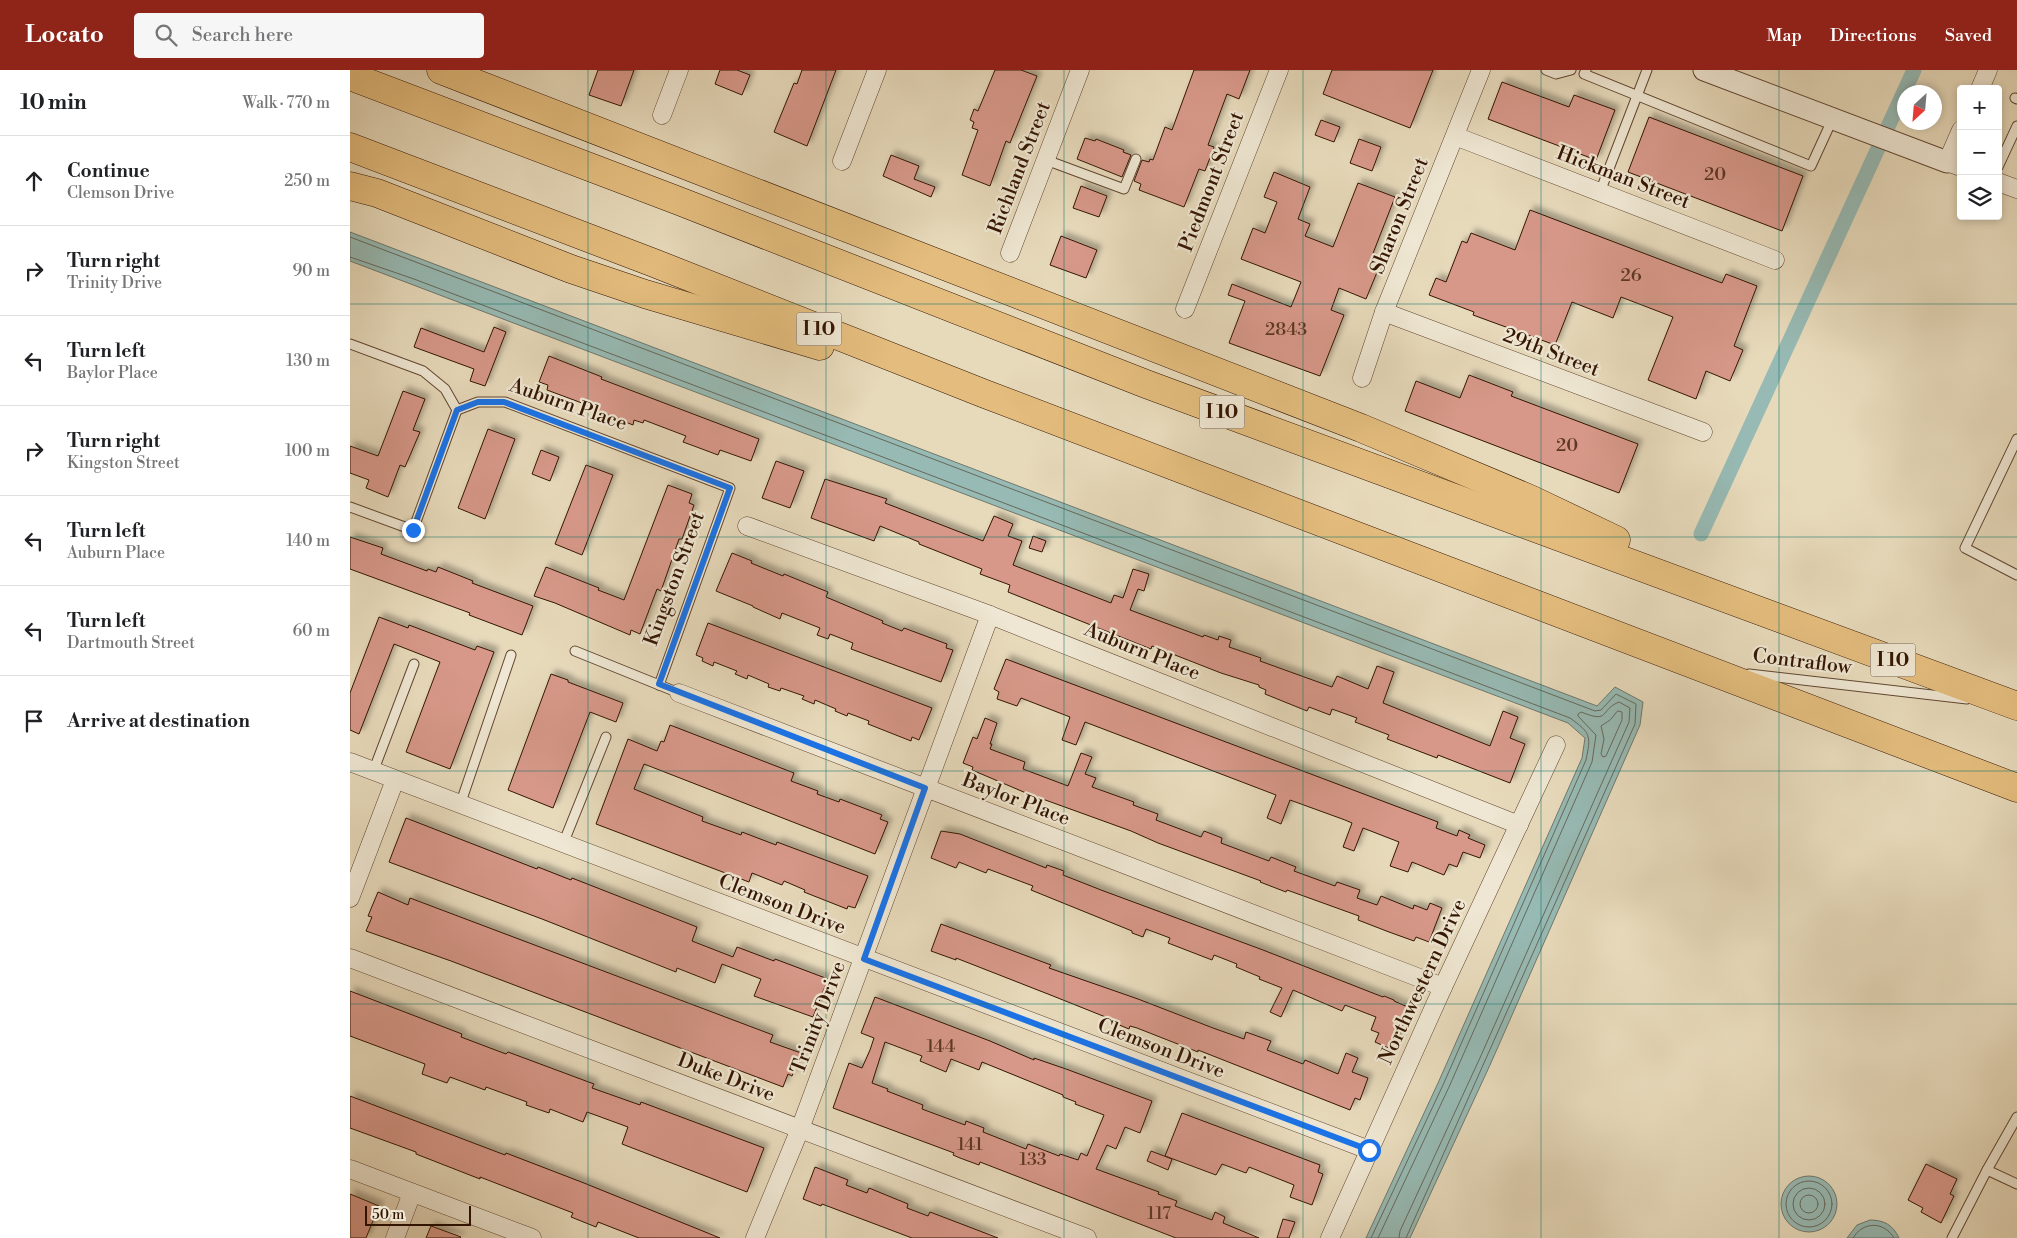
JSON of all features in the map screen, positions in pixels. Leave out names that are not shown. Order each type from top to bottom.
[{"type":"highway","points":[[441,70],[1361,428],[1530,500],[1768,613]]},
{"type":"highway","name":"I 10","points":[[350,76],[679,201],[1146,384],[2014,705]]},
{"type":"highway","name":"I 10","points":[[350,146],[654,263],[984,394],[2017,788]]},
{"type":"highway","points":[[350,186],[376,193],[571,269],[645,294],[984,394]]},
{"type":"street","points":[[662,115],[679,70]]},
{"type":"street","points":[[842,161],[877,70]]},
{"type":"street","name":"Richland Street","points":[[1010,253],[1080,70]]},
{"type":"street","name":"Piedmont Street","points":[[1186,309],[1279,70]]},
{"type":"street","name":"Sharon Street","points":[[1362,378],[1384,312],[1481,70]]},
{"type":"street","points":[[1704,70],[1954,164],[1957,149]]},
{"type":"street","points":[[1982,85],[1988,70]]},
{"type":"street","name":"Hickman Street","points":[[1455,136],[1775,260]]},
{"type":"street","points":[[2002,183],[2017,189]]},
{"type":"street","name":"29th Street","points":[[1384,312],[1703,432]]},
{"type":"street","name":"Auburn Place","points":[[747,526],[990,614],[1518,825]]},
{"type":"street","name":"Trinity Drive","points":[[755,1238],[800,1129],[990,614]]},
{"type":"street","name":"Baylor Place","points":[[679,693],[1443,987]]},
{"type":"street","name":"Northwestern Drive","points":[[1330,1238],[1443,987],[1556,745]]},
{"type":"street","name":"Clemson Drive","points":[[350,762],[1369,1150]]},
{"type":"street","points":[[350,898],[395,780]]},
{"type":"street","name":"Duke Drive","points":[[350,958],[1086,1238]]},
{"type":"street","points":[[350,1169],[532,1238]]},
{"type":"street","points":[[396,1238],[412,1193]]},
{"type":"lane","points":[[1546,70],[1556,74],[1571,70]]},
{"type":"lane","points":[[1586,70],[1584,74],[1811,166],[1833,118]]},
{"type":"lane","points":[[1600,192],[1647,70]]},
{"type":"lane","points":[[2002,158],[2017,126]]},
{"type":"lane","points":[[1046,160],[1124,189],[1136,159]]},
{"type":"lane","points":[[350,344],[423,371],[445,389],[457,410],[413,530],[350,507]]},
{"type":"lane","name":"Auburn Place","points":[[457,410],[478,402],[504,402],[730,488]]},
{"type":"lane","points":[[2017,439],[1965,548],[2017,575]]},
{"type":"lane","name":"Kingston Street","points":[[659,684],[730,488]]},
{"type":"lane","name":"Baylor Place","points":[[575,652],[679,693]]},
{"type":"lane","points":[[460,805],[511,655]]},
{"type":"lane","points":[[374,772],[414,664]]},
{"type":"lane","name":"Contraflow","points":[[1706,669],[2014,705]]},
{"type":"lane","points":[[564,844],[606,737]]},
{"type":"lane","points":[[1952,1238],[2017,1117]]},
{"type":"lane","points":[[1987,1170],[2017,1184]]},
{"type":"water","points":[[350,232],[1597,706],[1615,687],[1643,702],[1640,725],[1490,1065],[1410,1238],[1366,1238],[1438,1083],[1582,758],[1585,738],[1568,723],[350,261]]},
{"type":"water","points":[[1809,1176],[1824,1181],[1832,1189],[1837,1204],[1832,1219],[1824,1227],[1809,1232],[1794,1227],[1786,1219],[1781,1204],[1786,1189],[1794,1181]]},
{"type":"water","points":[[1870,1220],[1888,1224],[1899,1238],[1847,1238],[1857,1225]]},
{"type":"building","points":[[598,70],[634,70],[621,106],[589,95]]},
{"type":"building","points":[[720,70],[737,70],[750,75],[742,95],[715,84]]},
{"type":"building","points":[[802,70],[836,70],[807,146],[774,132],[794,83],[797,84]]},
{"type":"building","points":[[995,70],[1021,70],[1037,76],[1010,143],[1006,141],[990,186],[962,175],[978,130],[972,128],[974,122],[970,120],[974,109],[978,111]]},
{"type":"building","points":[[1194,70],[1250,70],[1239,99],[1227,94],[1208,145],[1214,147],[1205,171],[1199,169],[1184,207],[1139,190],[1141,184],[1134,181],[1142,160],[1149,162],[1150,159],[1153,160],[1165,127],[1172,130]]},
{"type":"building","points":[[1332,70],[1433,70],[1410,128],[1323,94]]},
{"type":"building","points":[[1502,82],[1569,107],[1574,95],[1615,110],[1596,160],[1488,119]]},
{"type":"building","points":[[1649,117],[1803,176],[1782,231],[1628,172]]},
{"type":"building","points":[[1321,120],[1340,127],[1334,142],[1315,135]]},
{"type":"building","points":[[1085,138],[1095,141],[1096,139],[1124,150],[1123,152],[1131,155],[1122,177],[1077,159]]},
{"type":"building","points":[[1359,139],[1381,147],[1372,171],[1350,163]]},
{"type":"building","points":[[891,155],[919,166],[914,179],[935,187],[931,197],[883,176]]},
{"type":"building","points":[[1274,172],[1310,187],[1298,219],[1310,224],[1305,236],[1333,247],[1358,183],[1395,197],[1370,261],[1380,265],[1366,299],[1339,288],[1331,310],[1344,315],[1320,376],[1229,343],[1245,301],[1228,295],[1232,284],[1291,307],[1301,282],[1241,259],[1253,228],[1265,233],[1277,202],[1264,197]]},
{"type":"building","points":[[1081,186],[1107,196],[1099,217],[1073,208]]},
{"type":"building","points":[[1530,210],[1722,283],[1726,274],[1757,286],[1734,346],[1743,350],[1730,381],[1706,371],[1696,399],[1648,380],[1673,317],[1621,297],[1613,318],[1572,302],[1555,345],[1473,315],[1474,312],[1429,295],[1436,278],[1446,282],[1462,241],[1467,243],[1471,233],[1515,250]]},
{"type":"building","points":[[1061,236],[1097,250],[1086,278],[1050,265]]},
{"type":"building","points":[[494,327],[506,332],[485,386],[470,381],[474,369],[414,347],[421,328],[484,352]]},
{"type":"building","points":[[549,356],[602,377],[601,379],[759,439],[751,461],[720,450],[718,455],[683,442],[686,436],[644,420],[643,423],[634,420],[633,425],[598,411],[598,409],[547,390],[548,385],[539,382]]},
{"type":"building","points":[[1469,375],[1513,392],[1511,396],[1638,444],[1619,493],[1405,411],[1416,381],[1460,398]]},
{"type":"building","points":[[403,391],[425,399],[413,430],[420,432],[405,467],[400,465],[388,497],[366,488],[369,480],[350,473],[350,446],[378,456]]},
{"type":"building","points":[[488,429],[515,439],[485,519],[458,508]]},
{"type":"building","points":[[541,450],[559,457],[550,481],[532,474]]},
{"type":"building","points":[[776,461],[804,471],[790,508],[762,498]]},
{"type":"building","points":[[586,465],[613,475],[582,555],[555,544]]},
{"type":"building","points":[[825,479],[887,499],[885,503],[983,541],[994,516],[1013,524],[1008,536],[1022,541],[1013,565],[1111,603],[1114,595],[1123,598],[1133,569],[1149,574],[1144,591],[1138,589],[1130,610],[1203,637],[1204,635],[1218,640],[1219,636],[1231,640],[1229,647],[1261,658],[1260,661],[1332,687],[1337,676],[1368,689],[1377,666],[1394,672],[1383,703],[1490,746],[1503,711],[1518,717],[1510,738],[1525,744],[1510,783],[1438,755],[1437,758],[1387,739],[1389,735],[1355,722],[1357,718],[1332,709],[1330,715],[1309,707],[1307,711],[1265,694],[1266,690],[1259,687],[1259,685],[1221,673],[1152,646],[1151,649],[1008,592],[1010,585],[980,574],[982,569],[880,526],[874,541],[811,518]]},
{"type":"building","points":[[668,485],[692,494],[689,503],[694,505],[682,539],[679,539],[661,591],[657,589],[640,634],[631,630],[630,635],[534,596],[546,567],[624,600]]},
{"type":"building","points":[[1033,536],[1046,541],[1042,552],[1029,548]]},
{"type":"building","points":[[350,537],[383,548],[381,554],[427,571],[428,569],[436,572],[438,567],[473,581],[472,583],[533,606],[522,635],[469,615],[470,613],[350,569]]},
{"type":"building","points":[[732,553],[783,576],[784,574],[828,592],[826,597],[883,621],[882,623],[902,631],[904,628],[947,644],[946,648],[953,650],[941,682],[851,649],[853,643],[830,634],[828,639],[817,635],[820,628],[782,613],[780,619],[716,591]]},
{"type":"building","points":[[379,617],[408,628],[409,625],[475,650],[477,646],[494,652],[450,769],[406,752],[440,662],[394,644],[359,734],[350,730],[350,693]]},
{"type":"building","points":[[708,623],[932,708],[919,740],[912,737],[911,741],[868,724],[869,721],[848,713],[847,716],[835,711],[836,709],[815,700],[814,704],[802,699],[804,696],[781,688],[780,691],[768,687],[769,684],[748,675],[747,679],[735,674],[737,671],[714,662],[713,666],[702,661],[703,658],[696,655]]},
{"type":"building","points":[[1006,659],[1438,822],[1436,828],[1457,836],[1459,830],[1470,835],[1468,838],[1485,845],[1480,858],[1463,852],[1457,867],[1449,864],[1444,875],[1412,862],[1408,872],[1390,866],[1399,842],[1363,828],[1354,851],[1343,847],[1352,823],[1345,820],[1290,800],[1281,824],[1267,818],[1276,795],[1085,722],[1076,745],[1062,740],[1070,717],[1021,698],[1017,706],[997,699],[999,692],[994,689]]},
{"type":"building","points":[[551,674],[623,703],[616,722],[590,712],[553,808],[508,790]]},
{"type":"building","points":[[985,718],[997,723],[990,749],[1025,762],[1023,769],[1068,786],[1081,753],[1092,757],[1085,774],[1096,778],[1092,787],[1134,802],[1133,805],[1158,814],[1156,820],[1201,837],[1204,831],[1222,838],[1221,843],[1269,861],[1271,857],[1296,867],[1294,871],[1335,886],[1337,882],[1360,890],[1357,898],[1377,905],[1381,896],[1413,909],[1414,905],[1427,910],[1430,903],[1442,908],[1429,942],[1416,937],[1414,941],[1389,932],[1358,920],[1359,916],[1287,890],[1286,892],[1131,831],[1026,793],[972,770],[973,767],[963,763],[973,737],[977,739]]},
{"type":"building","points":[[670,725],[794,773],[791,781],[818,791],[817,794],[839,802],[840,799],[882,815],[880,819],[888,822],[875,854],[644,764],[634,789],[703,817],[702,821],[741,835],[742,832],[776,845],[777,842],[868,876],[855,908],[848,906],[847,909],[804,892],[805,890],[784,881],[782,885],[752,873],[749,882],[596,824],[628,739],[657,751],[661,741],[664,742]]},
{"type":"building","points":[[406,818],[537,869],[538,867],[571,880],[572,878],[697,927],[692,941],[733,957],[737,947],[828,979],[813,1017],[754,996],[761,979],[722,964],[715,983],[677,968],[676,972],[542,919],[389,862]]},
{"type":"building","points":[[941,831],[960,834],[1046,868],[1047,865],[1064,871],[1063,875],[1101,890],[1394,1000],[1410,1008],[1393,1050],[1375,1042],[1379,1033],[1371,1030],[1376,1017],[1345,1005],[1342,1011],[1293,990],[1281,1017],[1270,1012],[1282,988],[1236,967],[1237,964],[1214,955],[1212,960],[1168,943],[1170,938],[1146,929],[1143,937],[1132,933],[1132,931],[1031,890],[1033,886],[988,869],[986,873],[959,862],[956,868],[931,858]]},
{"type":"building","points":[[378,892],[408,905],[410,898],[773,1035],[770,1042],[801,1053],[792,1076],[788,1074],[783,1087],[451,961],[366,931],[372,917],[368,916]]},
{"type":"building","points":[[941,924],[1051,965],[1049,968],[1244,1039],[1246,1032],[1271,1041],[1267,1050],[1303,1064],[1305,1060],[1338,1074],[1346,1053],[1358,1058],[1352,1072],[1368,1078],[1360,1100],[1355,1098],[1350,1110],[1198,1050],[1198,1052],[1137,1028],[1130,1026],[1129,1029],[1112,1022],[1113,1020],[1053,996],[956,958],[956,960],[931,951]]},
{"type":"building","points":[[350,991],[462,1034],[461,1037],[506,1054],[508,1052],[594,1084],[592,1088],[640,1105],[641,1102],[764,1148],[747,1192],[622,1144],[628,1127],[587,1112],[583,1122],[550,1109],[549,1113],[526,1105],[527,1102],[486,1087],[485,1090],[450,1077],[447,1083],[422,1074],[425,1064],[350,1036]]},
{"type":"building","points":[[875,997],[1034,1060],[1034,1058],[1066,1069],[1152,1101],[1140,1133],[1125,1127],[1116,1149],[1107,1145],[1096,1169],[1159,1192],[1158,1194],[1177,1201],[1175,1206],[1212,1220],[1215,1212],[1225,1217],[1223,1223],[1259,1238],[1176,1238],[980,1162],[979,1165],[960,1158],[953,1155],[954,1153],[833,1108],[849,1063],[862,1068],[870,1050],[874,1038],[861,1033]],"holes":[[[885,1042],[922,1056],[920,1061],[946,1072],[951,1059],[979,1070],[982,1062],[1063,1095],[1063,1097],[1076,1102],[1075,1104],[1104,1115],[1087,1156],[1081,1153],[1078,1160],[1060,1154],[1059,1156],[1028,1144],[1026,1149],[983,1132],[984,1128],[966,1121],[965,1125],[922,1109],[923,1105],[872,1083]]]},
{"type":"building","points":[[350,1096],[505,1155],[506,1153],[720,1238],[639,1238],[598,1222],[596,1227],[571,1217],[573,1213],[350,1128]]},
{"type":"building","points":[[1182,1113],[1320,1165],[1318,1172],[1323,1174],[1312,1205],[1290,1197],[1294,1185],[1249,1167],[1246,1173],[1222,1164],[1216,1175],[1165,1156]]},
{"type":"building","points":[[1151,1151],[1172,1159],[1168,1170],[1147,1161]]},
{"type":"building","points":[[1926,1164],[1957,1179],[1950,1194],[1954,1196],[1941,1223],[1921,1212],[1923,1208],[1908,1200]]},
{"type":"building","points":[[815,1167],[848,1180],[846,1185],[867,1193],[869,1188],[908,1204],[907,1208],[928,1216],[930,1212],[998,1238],[912,1238],[822,1204],[821,1206],[803,1199]]},
{"type":"building","points":[[350,1194],[379,1206],[366,1238],[350,1238]]},
{"type":"building","points":[[1283,1219],[1295,1222],[1289,1238],[1277,1238]]},
{"type":"building","points":[[431,1226],[461,1237],[426,1238]]},
{"type":"waterway","points":[[1701,534],[1914,70]]},
{"type":"route","points":[[413,530],[457,410],[478,402],[504,402],[730,488],[659,684],[925,788],[864,959],[1369,1150]]}]
